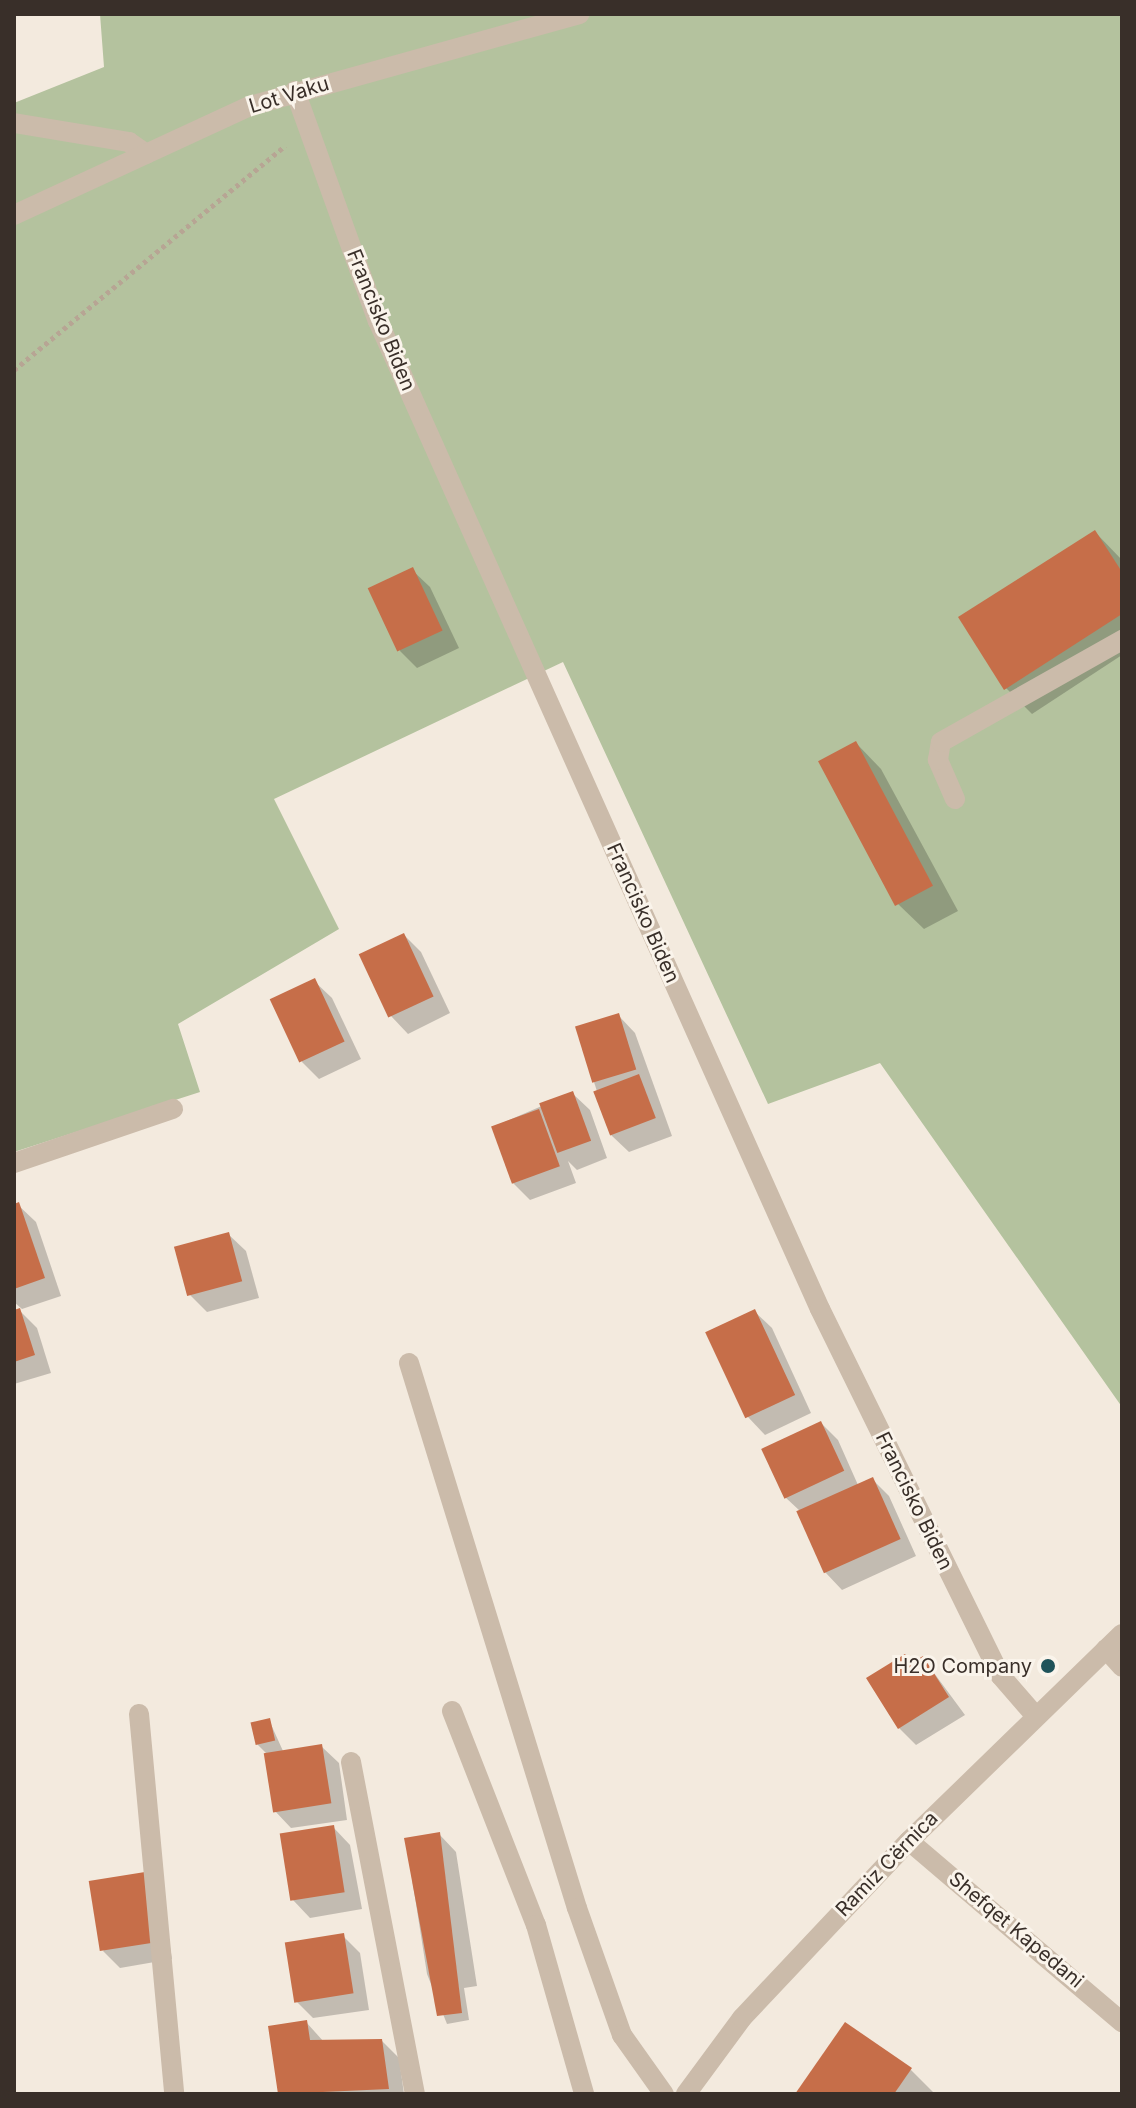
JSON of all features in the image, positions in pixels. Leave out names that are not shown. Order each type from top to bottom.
[{"type":"street","name":"Lot Vaku","points":[[14,215],[146,154],[295,91],[579,14]]},
{"type":"street","name":"Francisko Biden","points":[[295,91],[378,321],[820,1309],[1000,1675],[1033,1713]]},
{"type":"street","points":[[14,123],[129,142],[146,154]]},
{"type":"street","points":[[955,799],[938,760],[941,742],[1122,640]]},
{"type":"street","points":[[14,1163],[173,1109]]},
{"type":"street","points":[[409,1363],[577,1908],[622,2035],[664,2094]]},
{"type":"street","name":"Ramiz Cërnica","points":[[686,2094],[742,2018],[909,1841],[1033,1713],[1122,1634]]},
{"type":"street","points":[[1106,1649],[1122,1667]]},
{"type":"street","points":[[452,1711],[536,1925],[584,2094]]},
{"type":"street","points":[[139,1714],[174,2094]]},
{"type":"street","points":[[351,1762],[415,2094]]},
{"type":"street","name":"Shefqet Kapedani","points":[[909,1841],[1122,2022]]},
{"type":"path","points":[[14,370],[308,127]]},
{"type":"green space","points":[[100,14],[1122,14],[1122,1407],[880,1063],[768,1104],[563,662],[274,799],[339,929],[178,1024],[200,1092],[14,1152],[14,103],[104,67]]},
{"type":"building","points":[[1095,530],[1122,572],[1122,614],[1004,690],[958,617]]},
{"type":"building","points":[[413,567],[443,630],[397,652],[368,588]]},
{"type":"building","points":[[856,741],[933,886],[895,906],[818,761]]},
{"type":"building","points":[[404,933],[434,996],[388,1018],[359,954]]},
{"type":"building","points":[[315,978],[345,1041],[299,1063],[270,999]]},
{"type":"building","points":[[619,1013],[636,1069],[592,1083],[575,1026]]},
{"type":"building","points":[[639,1074],[656,1118],[610,1135],[593,1092]]},
{"type":"building","points":[[573,1091],[591,1141],[557,1153],[539,1103]]},
{"type":"building","points":[[539,1109],[560,1166],[512,1184],[491,1126]]},
{"type":"building","points":[[19,1202],[45,1278],[14,1289],[14,1204]]},
{"type":"building","points":[[229,1232],[242,1281],[187,1296],[174,1247]]},
{"type":"building","points":[[20,1308],[35,1355],[14,1362],[14,1310]]},
{"type":"building","points":[[755,1309],[795,1395],[745,1418],[705,1332]]},
{"type":"building","points":[[821,1421],[844,1471],[784,1499],[761,1449]]},
{"type":"building","points":[[873,1477],[901,1539],[824,1573],[796,1511]]},
{"type":"building","points":[[905,1654],[911,1663],[923,1656],[949,1697],[898,1729],[866,1678]]},
{"type":"building","points":[[270,1718],[275,1740],[256,1745],[251,1722]]},
{"type":"building","points":[[322,1744],[331,1803],[273,1812],[264,1753]]},
{"type":"building","points":[[334,1825],[345,1892],[290,1901],[280,1834]]},
{"type":"building","points":[[440,1832],[462,2013],[437,2016],[404,1838]]},
{"type":"building","points":[[145,1872],[156,1942],[100,1951],[89,1881]]},
{"type":"building","points":[[344,1933],[354,1993],[294,2003],[285,1942]]},
{"type":"building","points":[[307,2020],[310,2040],[382,2039],[389,2089],[278,2094],[268,2026]]},
{"type":"building","points":[[845,2022],[912,2068],[894,2094],[795,2094]]},
{"type":"place","name":"H2O Company","points":[[1048,1666]]}]
